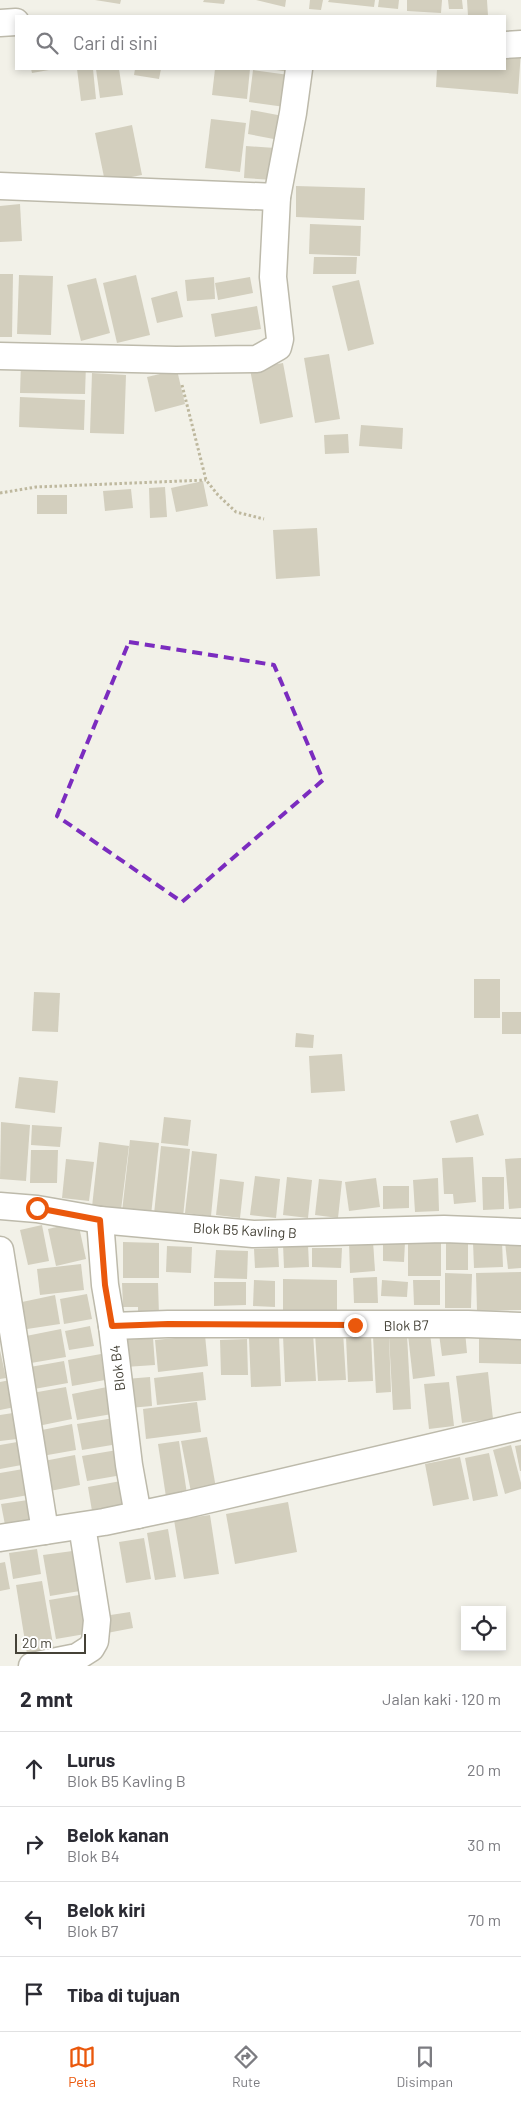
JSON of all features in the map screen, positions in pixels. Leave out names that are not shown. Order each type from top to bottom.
[{"type":"street","points":[[0,23],[15,22]]},
{"type":"street","points":[[506,45],[521,44]]},
{"type":"street","points":[[0,356],[176,360],[257,359],[278,347],[280,339],[273,277],[277,197],[293,113],[299,70]]},
{"type":"street","points":[[0,186],[277,197]]},
{"type":"street","name":"Blok B5 Kavling B","points":[[0,1206],[37,1208],[100,1220],[253,1234],[444,1229],[521,1232]]},
{"type":"street","name":"Blok B4","points":[[100,1220],[105,1285],[112,1326],[129,1465],[138,1515]]},
{"type":"street","points":[[0,1250],[45,1531]]},
{"type":"street","name":"Blok B7","points":[[112,1326],[168,1324],[521,1326]]},
{"type":"street","points":[[0,1538],[82,1526],[138,1515],[235,1494],[521,1426]]},
{"type":"street","points":[[32,1666],[77,1657],[91,1648],[96,1641],[97,1620],[82,1526]]},
{"type":"path","points":[[176,360],[206,480],[218,495],[236,512],[264,519]]},
{"type":"path","points":[[0,493],[36,487],[206,480]]},
{"type":"highlighted area","points":[[129,642],[274,665],[323,780],[182,902],[57,816]]},
{"type":"building","points":[[95,0],[121,0],[120,4]]},
{"type":"building","points":[[204,0],[225,0],[224,4],[203,2]]},
{"type":"building","points":[[256,0],[286,0],[285,7]]},
{"type":"building","points":[[310,0],[323,0],[321,10],[309,9]]},
{"type":"building","points":[[329,0],[375,0],[374,7],[328,2]]},
{"type":"building","points":[[379,0],[399,0],[398,9],[378,7]]},
{"type":"building","points":[[407,0],[442,0],[441,13],[407,11]]},
{"type":"building","points":[[448,0],[462,0],[463,9],[449,9]]},
{"type":"building","points":[[467,0],[487,0],[488,15],[468,15]]},
{"type":"building","points":[[506,50],[521,51],[518,94],[436,87],[437,70],[506,70]]},
{"type":"building","points":[[31,70],[49,70],[32,73]]},
{"type":"building","points":[[77,70],[93,70],[96,99],[81,101]]},
{"type":"building","points":[[96,70],[119,70],[123,95],[100,98]]},
{"type":"building","points":[[135,70],[161,70],[159,79],[134,75]]},
{"type":"building","points":[[215,70],[250,70],[247,99],[212,95]]},
{"type":"building","points":[[253,70],[289,75],[285,107],[249,102]]},
{"type":"building","points":[[251,110],[283,116],[279,140],[248,134]]},
{"type":"building","points":[[211,119],[246,123],[240,172],[205,168]]},
{"type":"building","points":[[132,125],[142,175],[105,182],[95,133]]},
{"type":"building","points":[[246,146],[275,148],[273,180],[244,178]]},
{"type":"building","points":[[296,186],[365,188],[364,220],[296,217]]},
{"type":"building","points":[[20,204],[22,241],[0,242],[0,206]]},
{"type":"building","points":[[310,224],[361,226],[360,256],[309,254]]},
{"type":"building","points":[[314,257],[357,257],[356,274],[313,274]]},
{"type":"building","points":[[0,274],[13,274],[12,337],[0,337]]},
{"type":"building","points":[[19,275],[53,276],[51,335],[17,334]]},
{"type":"building","points":[[136,275],[150,335],[117,343],[103,283]]},
{"type":"building","points":[[214,277],[215,299],[187,301],[185,280]]},
{"type":"building","points":[[250,277],[253,293],[218,300],[215,283]]},
{"type":"building","points":[[96,278],[110,333],[81,341],[67,285]]},
{"type":"building","points":[[359,280],[374,344],[348,351],[332,286]]},
{"type":"building","points":[[177,291],[183,317],[157,323],[151,298]]},
{"type":"building","points":[[257,306],[261,329],[215,337],[211,314]]},
{"type":"building","points":[[329,354],[340,419],[315,423],[304,358]]},
{"type":"building","points":[[21,363],[86,364],[85,394],[20,393]]},
{"type":"building","points":[[283,363],[293,417],[260,424],[250,369]]},
{"type":"building","points":[[177,370],[185,404],[155,412],[147,377]]},
{"type":"building","points":[[92,373],[126,375],[124,434],[90,433]]},
{"type":"building","points":[[20,397],[85,400],[84,430],[19,427]]},
{"type":"building","points":[[361,425],[403,428],[402,449],[359,446]]},
{"type":"building","points":[[348,434],[349,453],[325,454],[324,435]]},
{"type":"building","points":[[203,481],[208,506],[176,512],[171,488]]},
{"type":"building","points":[[165,487],[167,517],[150,518],[149,488]]},
{"type":"building","points":[[131,489],[133,508],[105,511],[103,491]]},
{"type":"building","points":[[37,495],[67,495],[67,514],[37,514]]},
{"type":"building","points":[[317,528],[320,576],[276,579],[273,530]]},
{"type":"building","points":[[474,979],[500,979],[500,1018],[474,1018]]},
{"type":"building","points":[[34,992],[60,993],[58,1032],[32,1031]]},
{"type":"building","points":[[502,1012],[521,1012],[521,1034],[502,1034]]},
{"type":"building","points":[[296,1033],[314,1035],[313,1048],[295,1047]]},
{"type":"building","points":[[342,1054],[345,1091],[311,1093],[309,1056]]},
{"type":"building","points":[[19,1077],[58,1081],[55,1113],[15,1108]]},
{"type":"building","points":[[478,1114],[484,1135],[456,1143],[450,1121]]},
{"type":"building","points":[[164,1117],[191,1120],[188,1146],[161,1143]]},
{"type":"building","points":[[1,1122],[30,1125],[26,1181],[0,1179]]},
{"type":"building","points":[[32,1125],[62,1127],[60,1147],[31,1145]]},
{"type":"building","points":[[130,1140],[159,1143],[151,1215],[122,1212]]},
{"type":"building","points":[[99,1142],[129,1146],[121,1210],[92,1207]]},
{"type":"building","points":[[161,1146],[190,1149],[183,1217],[154,1214]]},
{"type":"building","points":[[31,1150],[58,1150],[57,1183],[30,1183]]},
{"type":"building","points":[[192,1151],[217,1154],[211,1216],[185,1213]]},
{"type":"building","points":[[473,1157],[476,1202],[454,1204],[453,1194],[444,1194],[442,1158]]},
{"type":"building","points":[[521,1158],[521,1208],[509,1209],[505,1159]]},
{"type":"building","points":[[66,1159],[94,1162],[89,1201],[62,1198]]},
{"type":"building","points":[[255,1176],[280,1179],[276,1218],[250,1215]]},
{"type":"building","points":[[287,1177],[312,1180],[308,1218],[283,1215]]},
{"type":"building","points":[[482,1177],[504,1177],[504,1209],[483,1210]]},
{"type":"building","points":[[376,1178],[380,1207],[349,1211],[345,1182]]},
{"type":"building","points":[[438,1178],[439,1211],[415,1212],[413,1180]]},
{"type":"building","points":[[220,1179],[244,1182],[240,1218],[216,1215]]},
{"type":"building","points":[[319,1179],[342,1181],[338,1218],[315,1215]]},
{"type":"building","points":[[383,1186],[409,1186],[409,1208],[383,1209]]},
{"type":"building","points":[[78,1222],[86,1259],[56,1266],[48,1229]]},
{"type":"building","points":[[42,1225],[49,1261],[28,1265],[20,1230]]},
{"type":"building","points":[[468,1236],[468,1270],[446,1270],[446,1237]]},
{"type":"building","points":[[373,1241],[375,1271],[350,1273],[349,1242]]},
{"type":"building","points":[[502,1241],[503,1267],[474,1268],[473,1242]]},
{"type":"building","points":[[521,1241],[521,1268],[508,1269],[505,1242]]},
{"type":"building","points":[[123,1242],[159,1243],[159,1278],[123,1278]]},
{"type":"building","points":[[383,1242],[405,1242],[404,1262],[383,1261]]},
{"type":"building","points":[[408,1243],[441,1243],[441,1276],[408,1276]]},
{"type":"building","points":[[283,1244],[308,1244],[309,1267],[284,1268]]},
{"type":"building","points":[[167,1246],[192,1247],[191,1273],[166,1272]]},
{"type":"building","points":[[278,1248],[279,1267],[255,1268],[254,1249]]},
{"type":"building","points":[[312,1248],[342,1248],[341,1268],[312,1267]]},
{"type":"building","points":[[216,1250],[248,1251],[247,1279],[214,1278]]},
{"type":"building","points":[[81,1264],[84,1290],[40,1295],[37,1269]]},
{"type":"building","points":[[521,1272],[521,1310],[477,1311],[476,1273]]},
{"type":"building","points":[[445,1273],[472,1274],[471,1308],[445,1308]]},
{"type":"building","points":[[377,1277],[378,1303],[354,1303],[353,1278]]},
{"type":"building","points":[[283,1279],[337,1280],[337,1313],[283,1311]]},
{"type":"building","points":[[254,1280],[275,1281],[275,1307],[253,1306]]},
{"type":"building","points":[[382,1280],[408,1282],[407,1297],[381,1296]]},
{"type":"building","points":[[413,1280],[440,1280],[440,1305],[414,1305]]},
{"type":"building","points":[[214,1282],[246,1282],[246,1305],[214,1306]]},
{"type":"building","points":[[122,1283],[158,1283],[159,1315],[138,1315],[138,1307],[123,1307]]},
{"type":"building","points":[[87,1294],[92,1319],[64,1324],[60,1299]]},
{"type":"building","points":[[55,1295],[60,1324],[27,1329],[22,1302]]},
{"type":"building","points":[[90,1326],[94,1346],[69,1350],[65,1331]]},
{"type":"building","points":[[61,1329],[66,1357],[31,1363],[26,1336]]},
{"type":"building","points":[[465,1331],[467,1353],[442,1356],[439,1334]]},
{"type":"building","points":[[479,1331],[521,1331],[521,1364],[479,1363]]},
{"type":"building","points":[[343,1332],[346,1380],[318,1381],[315,1333]]},
{"type":"building","points":[[313,1333],[316,1381],[285,1382],[283,1335]]},
{"type":"building","points":[[430,1333],[435,1376],[413,1379],[408,1335]]},
{"type":"building","points":[[205,1335],[208,1366],[158,1372],[155,1340]]},
{"type":"building","points":[[371,1335],[373,1381],[348,1382],[346,1337]]},
{"type":"building","points":[[389,1335],[391,1392],[376,1393],[373,1336]]},
{"type":"building","points":[[407,1335],[411,1409],[393,1410],[389,1336]]},
{"type":"building","points":[[279,1336],[281,1386],[251,1387],[249,1338]]},
{"type":"building","points":[[153,1338],[155,1365],[125,1367],[122,1340]]},
{"type":"building","points":[[247,1339],[248,1375],[221,1375],[220,1340]]},
{"type":"building","points":[[0,1350],[6,1378],[0,1379]]},
{"type":"building","points":[[101,1354],[105,1380],[72,1386],[68,1360]]},
{"type":"building","points":[[64,1361],[68,1383],[34,1389],[30,1367]]},
{"type":"building","points":[[203,1372],[206,1400],[157,1405],[154,1378]]},
{"type":"building","points":[[488,1372],[493,1419],[462,1423],[456,1376]]},
{"type":"building","points":[[150,1377],[152,1406],[129,1408],[126,1379]]},
{"type":"building","points":[[10,1380],[15,1407],[0,1410],[0,1382]]},
{"type":"building","points":[[449,1382],[454,1426],[429,1429],[424,1384]]},
{"type":"building","points":[[66,1387],[72,1419],[38,1426],[32,1393]]},
{"type":"building","points":[[107,1387],[112,1414],[77,1420],[72,1394]]},
{"type":"building","points":[[197,1402],[201,1432],[146,1439],[143,1409]]},
{"type":"building","points":[[13,1413],[17,1439],[0,1441],[0,1415]]},
{"type":"building","points":[[114,1418],[118,1444],[82,1450],[77,1424]]},
{"type":"building","points":[[72,1424],[76,1450],[42,1456],[37,1431]]},
{"type":"building","points":[[207,1437],[216,1488],[191,1492],[181,1441]]},
{"type":"building","points":[[23,1441],[27,1464],[0,1469],[0,1445]]},
{"type":"building","points":[[179,1441],[187,1494],[166,1497],[158,1444]]},
{"type":"building","points":[[511,1445],[521,1489],[505,1494],[493,1450]]},
{"type":"building","points":[[521,1445],[521,1471],[520,1471],[515,1446]]},
{"type":"building","points":[[117,1450],[122,1475],[87,1481],[82,1456]]},
{"type":"building","points":[[489,1453],[498,1496],[473,1501],[465,1458]]},
{"type":"building","points":[[75,1455],[80,1485],[50,1491],[44,1461]]},
{"type":"building","points":[[460,1457],[469,1499],[433,1506],[425,1464]]},
{"type":"building","points":[[29,1468],[34,1494],[0,1500],[0,1473]]},
{"type":"building","points":[[121,1481],[127,1510],[93,1517],[88,1487]]},
{"type":"building","points":[[28,1500],[32,1521],[5,1525],[1,1504]]},
{"type":"building","points":[[288,1502],[297,1552],[235,1564],[226,1514]]},
{"type":"building","points":[[210,1515],[219,1574],[184,1579],[174,1520]]},
{"type":"building","points":[[168,1529],[176,1577],[155,1580],[147,1533]]},
{"type":"building","points":[[144,1538],[151,1579],[126,1583],[119,1542]]},
{"type":"building","points":[[37,1549],[41,1574],[13,1579],[9,1553]]},
{"type":"building","points":[[80,1550],[86,1590],[50,1596],[43,1555]]},
{"type":"building","points":[[5,1562],[10,1589],[0,1591],[0,1563]]},
{"type":"building","points":[[42,1581],[54,1650],[27,1654],[16,1585]]},
{"type":"building","points":[[85,1594],[91,1633],[56,1639],[49,1600]]},
{"type":"building","points":[[130,1612],[133,1628],[107,1633],[104,1616]]},
{"type":"route","points":[[37,1208],[100,1220],[105,1285],[112,1326],[168,1324],[355,1325]]}]
